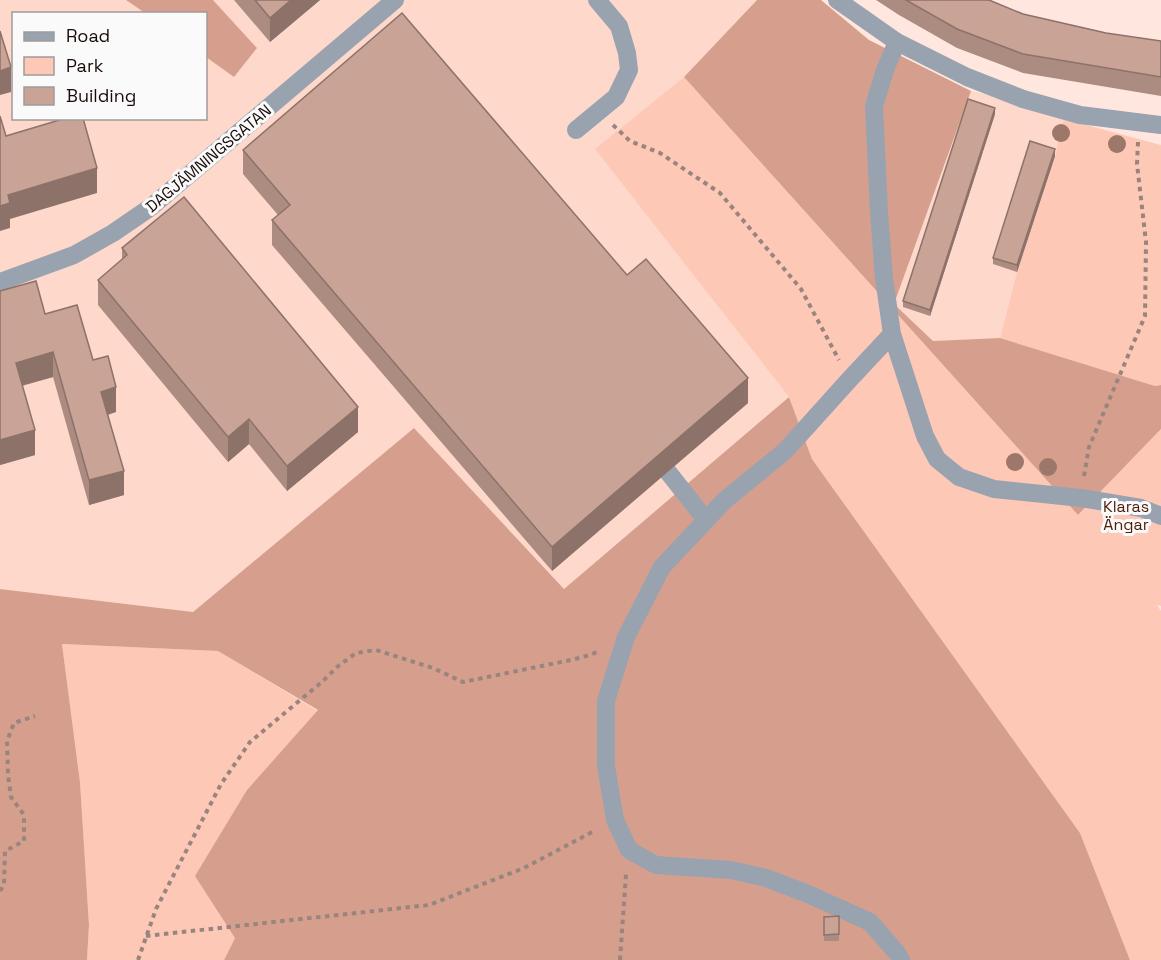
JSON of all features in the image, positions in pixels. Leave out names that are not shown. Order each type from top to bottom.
[{"type":"street","name":"DAGJÄMNINGSGATAN","points":[[0,282],[74,255],[113,233],[151,207],[395,0]]},
{"type":"street","points":[[576,130],[616,97],[629,70],[627,53],[619,26],[597,0]]},
{"type":"street","points":[[837,0],[897,42],[967,77],[1023,99],[1080,116],[1161,125]]},
{"type":"street","points":[[897,42],[874,105],[883,267],[892,334],[925,436],[937,459],[959,477],[994,489],[1081,498],[1141,508],[1161,516]]},
{"type":"street","points":[[892,334],[785,451],[724,501],[662,567],[626,637],[606,701],[606,766],[615,820],[628,850],[656,865],[731,870],[766,878],[808,894],[870,922],[901,960]]},
{"type":"street","points":[[668,472],[706,520]]},
{"type":"path","points":[[598,112],[630,141],[660,153],[720,193],[801,289],[849,380]]},
{"type":"path","points":[[1081,498],[1089,447],[1145,316],[1146,242],[1137,164],[1140,123]]},
{"type":"path","points":[[138,960],[156,909],[222,783],[250,742],[356,653],[376,650],[433,668],[463,682],[590,655],[626,637]]},
{"type":"path","points":[[0,891],[4,885],[5,851],[24,841],[24,815],[11,797],[7,741],[14,723],[35,716]]},
{"type":"path","points":[[146,936],[429,905],[524,867],[615,820]]},
{"type":"path","points":[[620,960],[628,850]]},
{"type":"shaded area","points":[[0,0],[126,0],[144,12],[12,12],[12,120],[207,120],[207,58],[234,76],[257,48],[213,0],[757,0],[684,77],[596,149],[789,397],[564,589],[414,428],[193,612],[0,589]]},
{"type":"shaded area","points":[[126,0],[213,0],[257,48],[234,77],[207,58],[207,12],[144,12]]},
{"type":"shaded area","points":[[757,0],[821,0],[869,40],[971,91],[894,304],[933,341],[1000,338],[1155,386],[1161,385],[1161,429],[1078,515],[684,77]]},
{"type":"shaded area","points":[[971,91],[998,97],[1064,119],[1055,156],[1017,272],[1000,338],[933,341],[894,304]]},
{"type":"shaded area","points":[[789,397],[812,459],[1080,833],[1130,960],[224,960],[235,938],[195,876],[247,790],[318,710],[218,651],[62,644],[80,782],[89,925],[87,960],[0,960],[0,589],[193,612],[414,428],[564,589]]},
{"type":"green space","name":"Klaras Ängar","points":[[684,77],[1078,515],[1161,429],[1161,606],[1157,605],[1161,611],[1161,960],[1130,960],[1080,833],[812,459],[789,397],[595,149]]},
{"type":"green space","points":[[1064,119],[1161,145],[1161,385],[1155,386],[1000,338],[1017,272],[1055,156]]},
{"type":"green space","points":[[62,644],[218,651],[318,711],[247,790],[235,938],[224,960],[87,960],[89,925],[80,782]]},
{"type":"building","points":[[255,0],[291,0],[270,18]]},
{"type":"building","points":[[906,0],[989,0],[1023,14],[1106,33],[1161,41],[1161,77],[1023,54],[957,29]]},
{"type":"building","points":[[402,13],[627,275],[646,259],[748,378],[552,547],[272,220],[290,205],[243,150]]},
{"type":"building","points":[[0,31],[11,67],[0,71]]},
{"type":"building","points":[[968,99],[995,108],[930,310],[903,301]]},
{"type":"building","points":[[0,116],[6,136],[59,120],[84,120],[97,168],[8,195],[10,203],[0,206]]},
{"type":"building","points":[[1030,141],[1055,149],[1017,265],[993,258]]},
{"type":"building","points":[[184,197],[358,407],[287,466],[249,419],[228,437],[98,280],[127,255],[122,248]]},
{"type":"building","points":[[36,281],[45,314],[77,305],[93,360],[108,356],[116,387],[101,392],[124,471],[89,480],[53,352],[16,363],[35,430],[0,440],[0,291]]},
{"type":"building","points":[[839,916],[839,934],[824,935],[824,917]]}]
